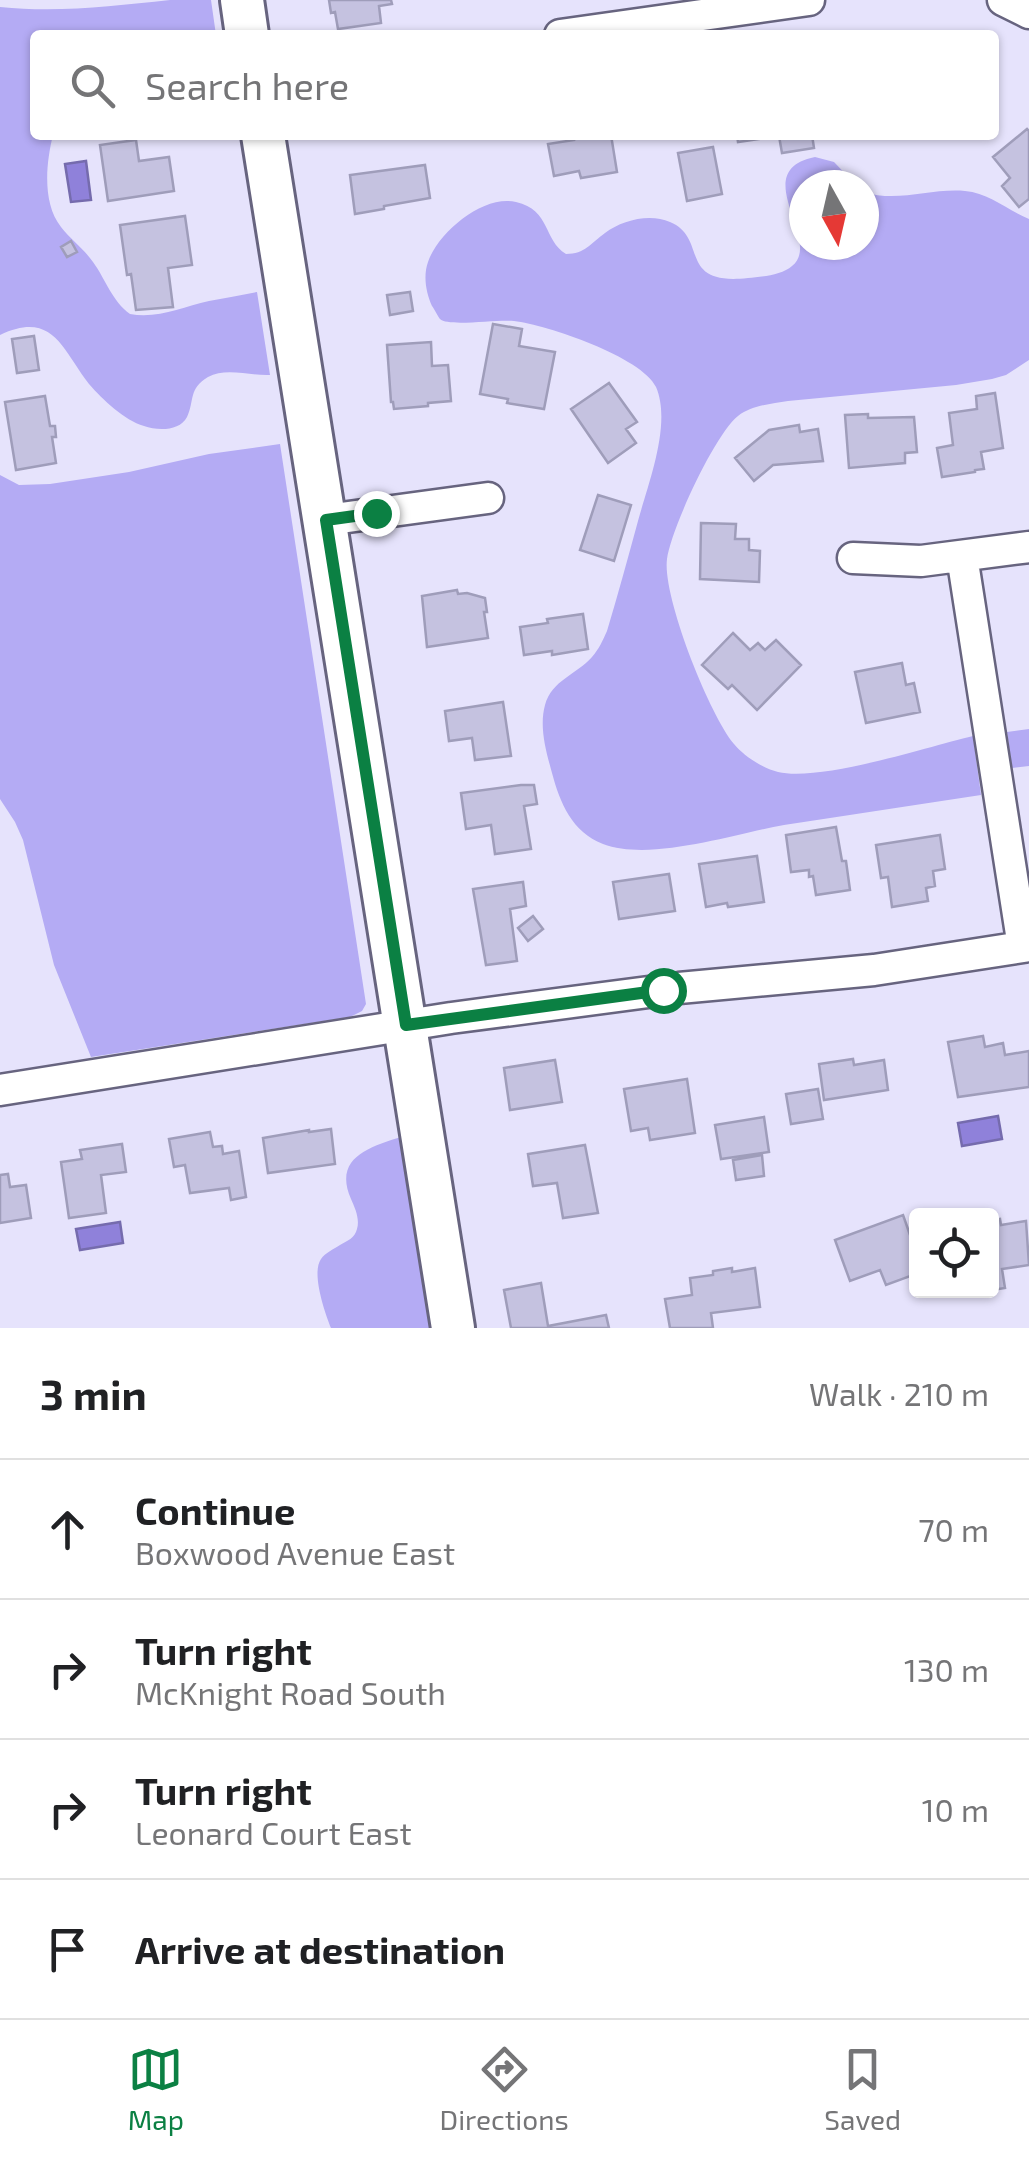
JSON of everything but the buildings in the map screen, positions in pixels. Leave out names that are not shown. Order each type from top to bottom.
[{"type":"street","points":[[242,0],[246,30]]},
{"type":"street","points":[[596,30],[809,0]]},
{"type":"street","points":[[1003,0],[1029,12]]},
{"type":"street","points":[[264,140],[453,1328]]},
{"type":"street","points":[[326,520],[488,498]]},
{"type":"street","points":[[852,558],[911,562],[1029,547]]},
{"type":"street","points":[[0,1090],[406,1025],[678,988],[874,970],[1026,947],[962,556]]},
{"type":"shaded area","points":[[211,0],[215,30],[30,30],[30,140],[52,140],[47,170],[48,195],[55,217],[130,314],[170,312],[257,292],[270,375],[230,372],[208,377],[195,390],[184,422],[162,429],[136,423],[114,409],[44,330],[18,328],[0,335],[0,7]]},
{"type":"shaded area","points":[[815,157],[834,162],[842,170],[792,170]]},
{"type":"shaded area","points":[[86,161],[91,200],[71,202],[65,164]]},
{"type":"shaded area","points":[[974,192],[1029,219],[1029,360],[992,379],[788,401],[743,412],[718,442],[695,483],[667,559],[672,599],[689,654],[712,708],[743,753],[766,768],[797,774],[874,762],[973,736],[981,795],[784,825],[668,848],[623,849],[603,844],[583,832],[563,805],[546,748],[543,713],[553,689],[592,657],[607,631],[657,454],[661,418],[656,387],[633,365],[614,354],[548,329],[514,321],[440,319],[427,290],[428,262],[441,239],[464,218],[503,201],[516,202],[535,212],[566,254],[583,250],[620,225],[654,218],[682,229],[702,268],[711,275],[753,278],[792,266],[796,260],[879,260],[879,195]]},
{"type":"shaded area","points":[[280,444],[366,1004],[350,1017],[91,1057],[54,965],[23,840],[0,799],[0,475],[19,485],[50,484]]},
{"type":"shaded area","points":[[1029,729],[1029,766],[1012,768],[1007,732]]},
{"type":"shaded area","points":[[998,1116],[1002,1139],[962,1146],[958,1123]]},
{"type":"shaded area","points":[[401,1137],[431,1328],[331,1328],[320,1293],[318,1265],[357,1229],[347,1185],[350,1164],[366,1150]]},
{"type":"shaded area","points":[[120,1222],[123,1243],[80,1250],[76,1229]]},
{"type":"route","points":[[376,513],[326,520],[406,1025],[663,990]]}]
